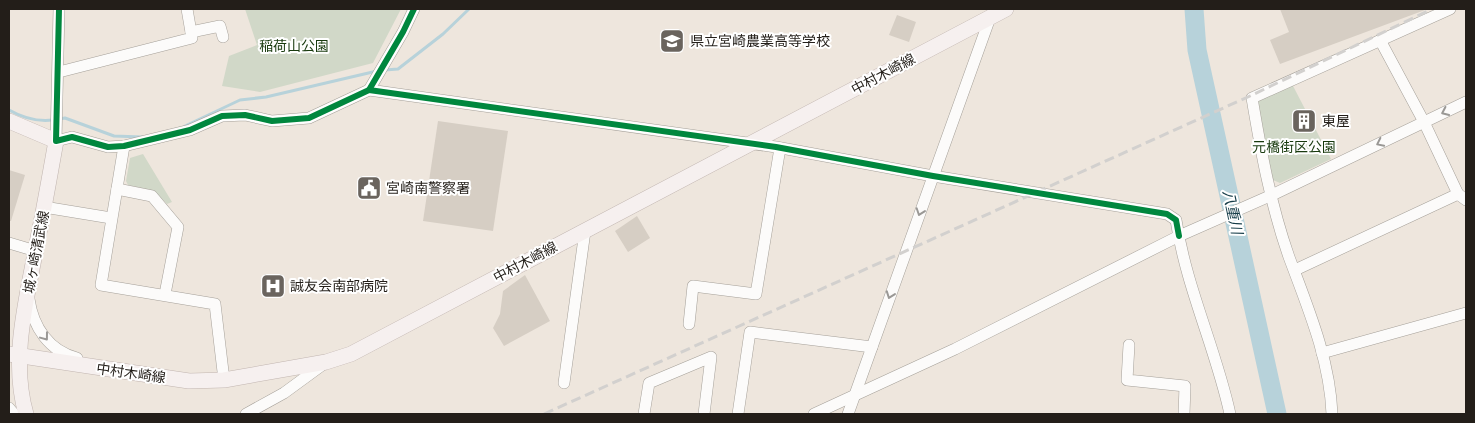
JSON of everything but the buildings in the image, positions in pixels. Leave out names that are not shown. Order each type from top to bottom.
[{"type":"main road","name":"中村木崎線","points":[[14,355],[189,381],[224,380],[326,362],[351,354],[751,144],[992,13],[1006,9]]},
{"type":"main road","points":[[9,121],[56,134]]},
{"type":"main road","name":"城ヶ崎清武線","points":[[26,414],[14,355],[36,251],[56,134]]},
{"type":"street","points":[[59,9],[59,72],[56,134],[108,147],[124,146],[190,130],[222,116],[245,115],[272,121],[309,118],[369,90],[780,148],[933,176],[1167,214],[1176,220],[1183,234],[1230,414]]},
{"type":"street","points":[[59,72],[192,38],[187,9]]},
{"type":"street","points":[[369,90],[403,32],[414,9]]},
{"type":"street","points":[[1332,414],[1331,388],[1322,353],[1295,270],[1268,197],[1252,98],[1450,9]]},
{"type":"street","points":[[848,414],[992,13]]},
{"type":"street","points":[[191,32],[220,26],[223,37]]},
{"type":"street","points":[[1295,270],[1462,197],[1380,40]]},
{"type":"street","points":[[814,414],[955,349],[1183,234],[1268,197],[1466,102]]},
{"type":"street","points":[[124,146],[101,285],[165,294],[215,304],[224,380]]},
{"type":"street","points":[[689,324],[693,286],[756,294],[780,148]]},
{"type":"street","points":[[117,188],[152,196],[178,227],[165,294]]},
{"type":"street","points":[[44,207],[112,218]]},
{"type":"street","points":[[564,383],[585,231]]},
{"type":"street","points":[[9,243],[36,251]]},
{"type":"street","points":[[28,293],[31,314],[46,340],[62,355],[90,362],[104,369]]},
{"type":"street","points":[[1322,353],[1466,314]]},
{"type":"street","points":[[738,414],[750,332],[872,347]]},
{"type":"street","points":[[1129,345],[1127,380],[1184,386],[1184,414]]},
{"type":"street","points":[[644,414],[649,383],[711,357],[704,414]]},
{"type":"street","points":[[246,414],[284,393],[326,362]]},
{"type":"street","points":[[9,408],[14,414]]},
{"type":"green space","name":"稲荷山公園","points":[[245,9],[401,9],[373,63],[260,92],[222,86],[229,56],[257,45]]},
{"type":"green space","name":"元橋街区公園","points":[[1292,84],[1331,159],[1280,183],[1273,180],[1256,99]]},
{"type":"green space","points":[[143,154],[172,202],[167,204],[154,191],[128,185],[126,181],[130,158]]},
{"type":"waterway","points":[[385,70],[398,69],[443,34],[469,9]]},
{"type":"waterway","name":"八重川","points":[[1194,9],[1197,50],[1277,414]]},
{"type":"waterway","points":[[185,126],[240,100],[266,97],[377,71]]},
{"type":"waterway","points":[[9,110],[30,119],[53,120]]},
{"type":"waterway","points":[[59,119],[65,118],[114,136],[142,137]]},
{"type":"railway","points":[[544,414],[1250,96],[1432,9]]},
{"type":"cycle path","points":[[59,9],[56,141],[72,137],[108,147],[124,146],[190,130],[222,116],[245,115],[272,121],[309,118],[369,90],[403,32],[414,9]]},
{"type":"cycle path","points":[[369,90],[776,147],[933,176],[1167,214],[1176,220],[1179,236]]},
{"type":"place","name":"県立宮崎農業高等学校","points":[[672,41]]},
{"type":"place","name":"東屋","points":[[1304,121]]},
{"type":"place","name":"宮崎南警察署","points":[[369,188]]},
{"type":"place","name":"誠友会南部病院","points":[[273,286]]}]
